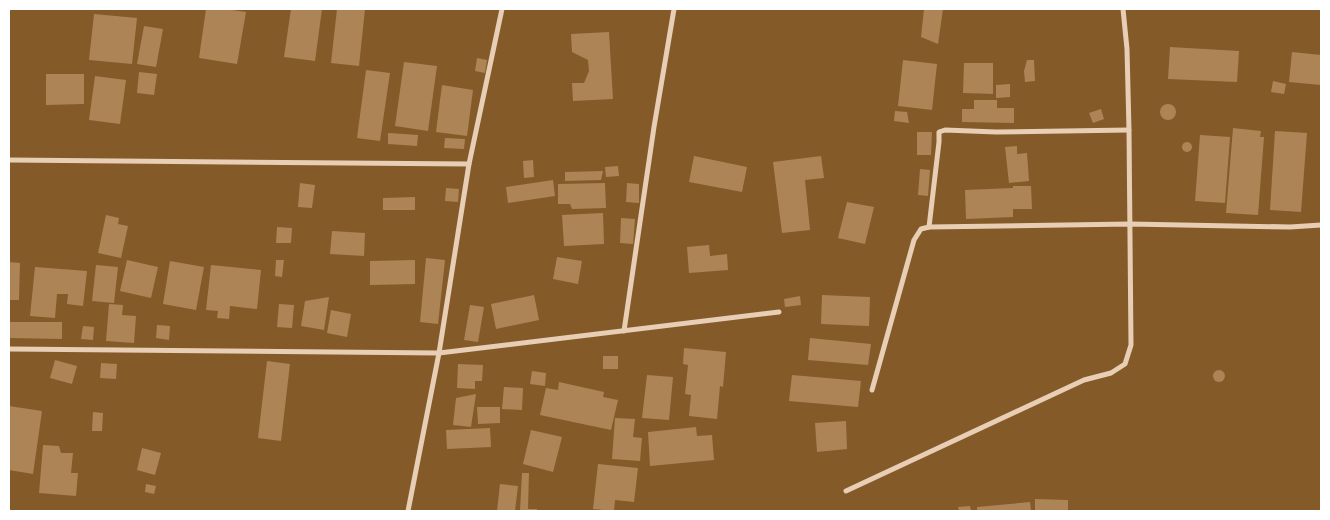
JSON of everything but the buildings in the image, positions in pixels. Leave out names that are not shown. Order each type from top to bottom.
[{"type":"street","points":[[408,511],[439,353],[469,164],[502,9]]},
{"type":"street","points":[[624,330],[654,127],[674,9]]},
{"type":"street","points":[[846,491],[1084,380],[1111,373],[1125,364],[1131,346],[1129,130],[1127,49],[1123,9]]},
{"type":"street","points":[[929,227],[939,132],[946,130],[996,132],[1129,130]]},
{"type":"street","points":[[9,160],[469,164]]},
{"type":"street","points":[[872,390],[914,240],[921,229],[929,227],[1130,224],[1290,227],[1321,225]]},
{"type":"street","points":[[9,349],[439,353],[779,312]]}]
